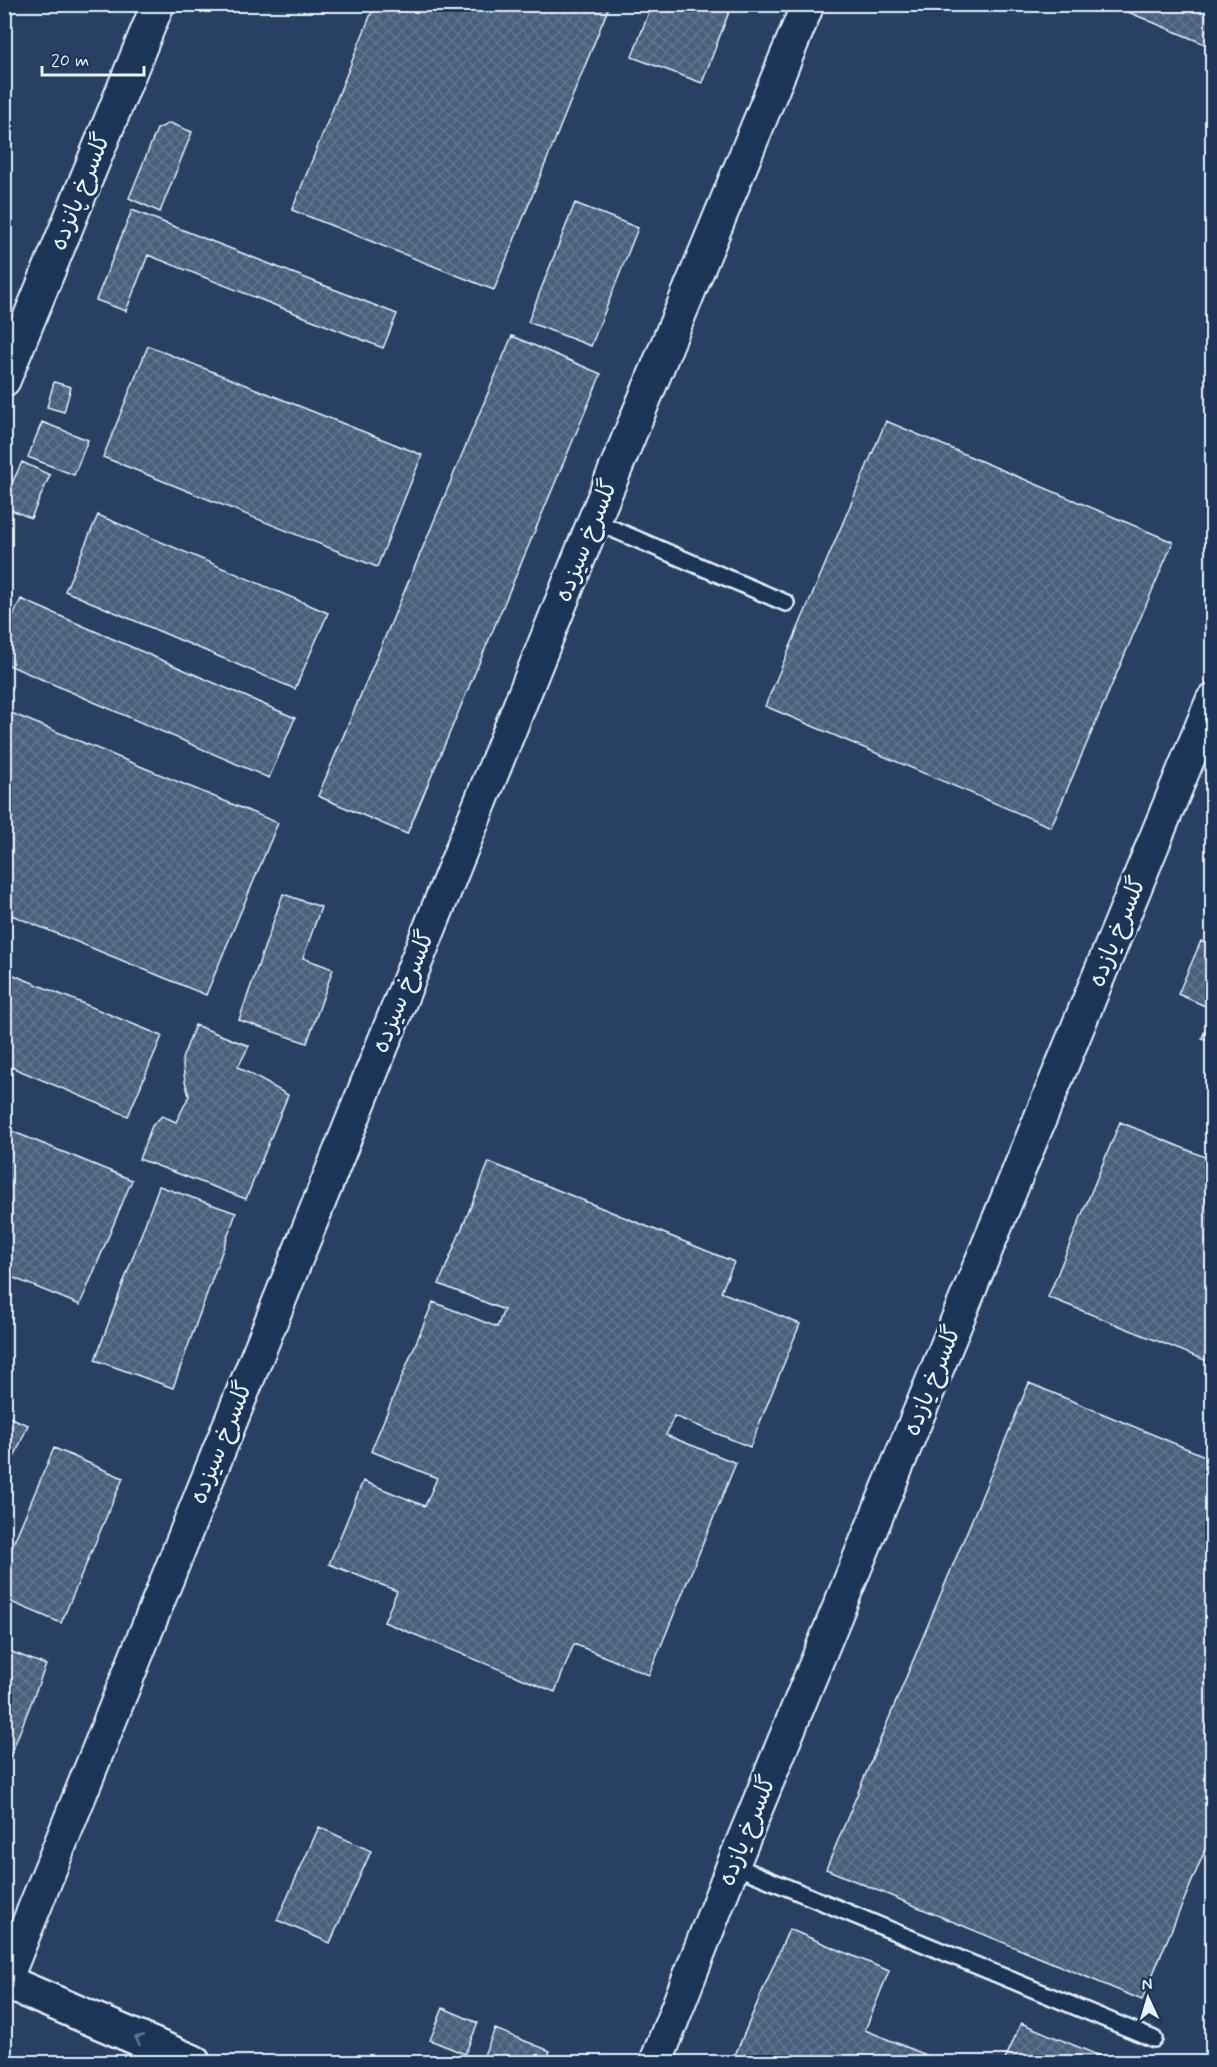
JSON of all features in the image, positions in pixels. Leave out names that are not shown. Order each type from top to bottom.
[{"type":"street","name":"گلسرخ پانزده","points":[[4,380],[158,4]]},
{"type":"street","name":"گلسرخ سیزده","points":[[5,1981],[594,521],[808,4]]},
{"type":"street","name":"گلسرخ یازده","points":[[657,2062],[733,1865],[1212,701]]},
{"type":"street","points":[[5,1981],[193,2062]]},
{"type":"lane","points":[[594,521],[786,603]]},
{"type":"lane","points":[[733,1865],[1154,2039]]},
{"type":"shaded area","points":[[5,5],[1212,5],[1212,2062],[5,2062]]},
{"type":"building","points":[[375,4],[610,4],[494,290],[292,210]]},
{"type":"building","points":[[652,4],[732,4],[702,83],[632,57]]},
{"type":"building","points":[[1109,4],[1212,4],[1212,47]]},
{"type":"building","points":[[170,123],[192,132],[160,212],[129,198],[157,129]]},
{"type":"building","points":[[575,203],[638,228],[591,346],[528,322]]},
{"type":"building","points":[[132,210],[397,314],[383,348],[148,255],[126,311],[96,300]]},
{"type":"building","points":[[512,336],[601,374],[407,834],[318,796]]},
{"type":"building","points":[[148,346],[422,455],[377,567],[103,457]]},
{"type":"building","points":[[54,382],[71,387],[64,412],[47,407]]},
{"type":"building","points":[[886,421],[1173,542],[1051,827],[765,706]]},
{"type":"building","points":[[42,422],[88,440],[74,475],[28,457]]},
{"type":"building","points":[[22,462],[50,475],[31,518],[4,507],[4,500]]},
{"type":"building","points":[[98,515],[328,613],[295,689],[65,591]]},
{"type":"building","points":[[21,599],[295,718],[269,778],[4,663],[4,636]]},
{"type":"building","points":[[4,710],[278,823],[206,995],[4,912]]},
{"type":"building","points":[[283,894],[321,907],[303,958],[333,969],[307,1043],[239,1020]]},
{"type":"building","points":[[1201,941],[1212,946],[1212,1009],[1178,994]]},
{"type":"building","points":[[4,971],[162,1036],[128,1116],[4,1064]]},
{"type":"building","points":[[1212,1013],[1212,1043],[1202,1038]]},
{"type":"building","points":[[195,1025],[249,1046],[238,1067],[288,1095],[246,1199],[139,1159],[152,1126],[162,1116],[176,1122],[189,1096],[182,1059]]},
{"type":"building","points":[[1120,1122],[1212,1160],[1212,1363],[1048,1297]]},
{"type":"building","points":[[4,1128],[132,1180],[80,1305],[4,1274]]},
{"type":"building","points":[[489,1162],[734,1262],[721,1292],[800,1324],[750,1447],[674,1416],[666,1435],[736,1463],[649,1675],[574,1644],[555,1692],[384,1622],[397,1591],[329,1564],[363,1481],[425,1506],[437,1478],[371,1451],[433,1302],[497,1327],[504,1310],[439,1284]]},
{"type":"building","points":[[159,1186],[236,1213],[173,1388],[95,1360]]},
{"type":"building","points":[[1029,1383],[1212,1459],[1212,1836],[1142,2000],[826,1869]]},
{"type":"building","points":[[4,1415],[28,1425],[4,1481]]},
{"type":"building","points":[[54,1448],[123,1478],[61,1623],[4,1599],[4,1565]]},
{"type":"building","points":[[4,1649],[46,1665],[4,1772]]},
{"type":"building","points":[[319,1827],[371,1851],[330,1943],[277,1920]]},
{"type":"building","points":[[789,1929],[889,1971],[865,2030],[943,2062],[732,2062]]},
{"type":"building","points":[[443,2008],[478,2023],[465,2054],[430,2040]]},
{"type":"building","points":[[1021,2023],[1114,2062],[1004,2062]]},
{"type":"building","points":[[495,2029],[550,2051],[546,2062],[487,2062],[482,2060]]}]
